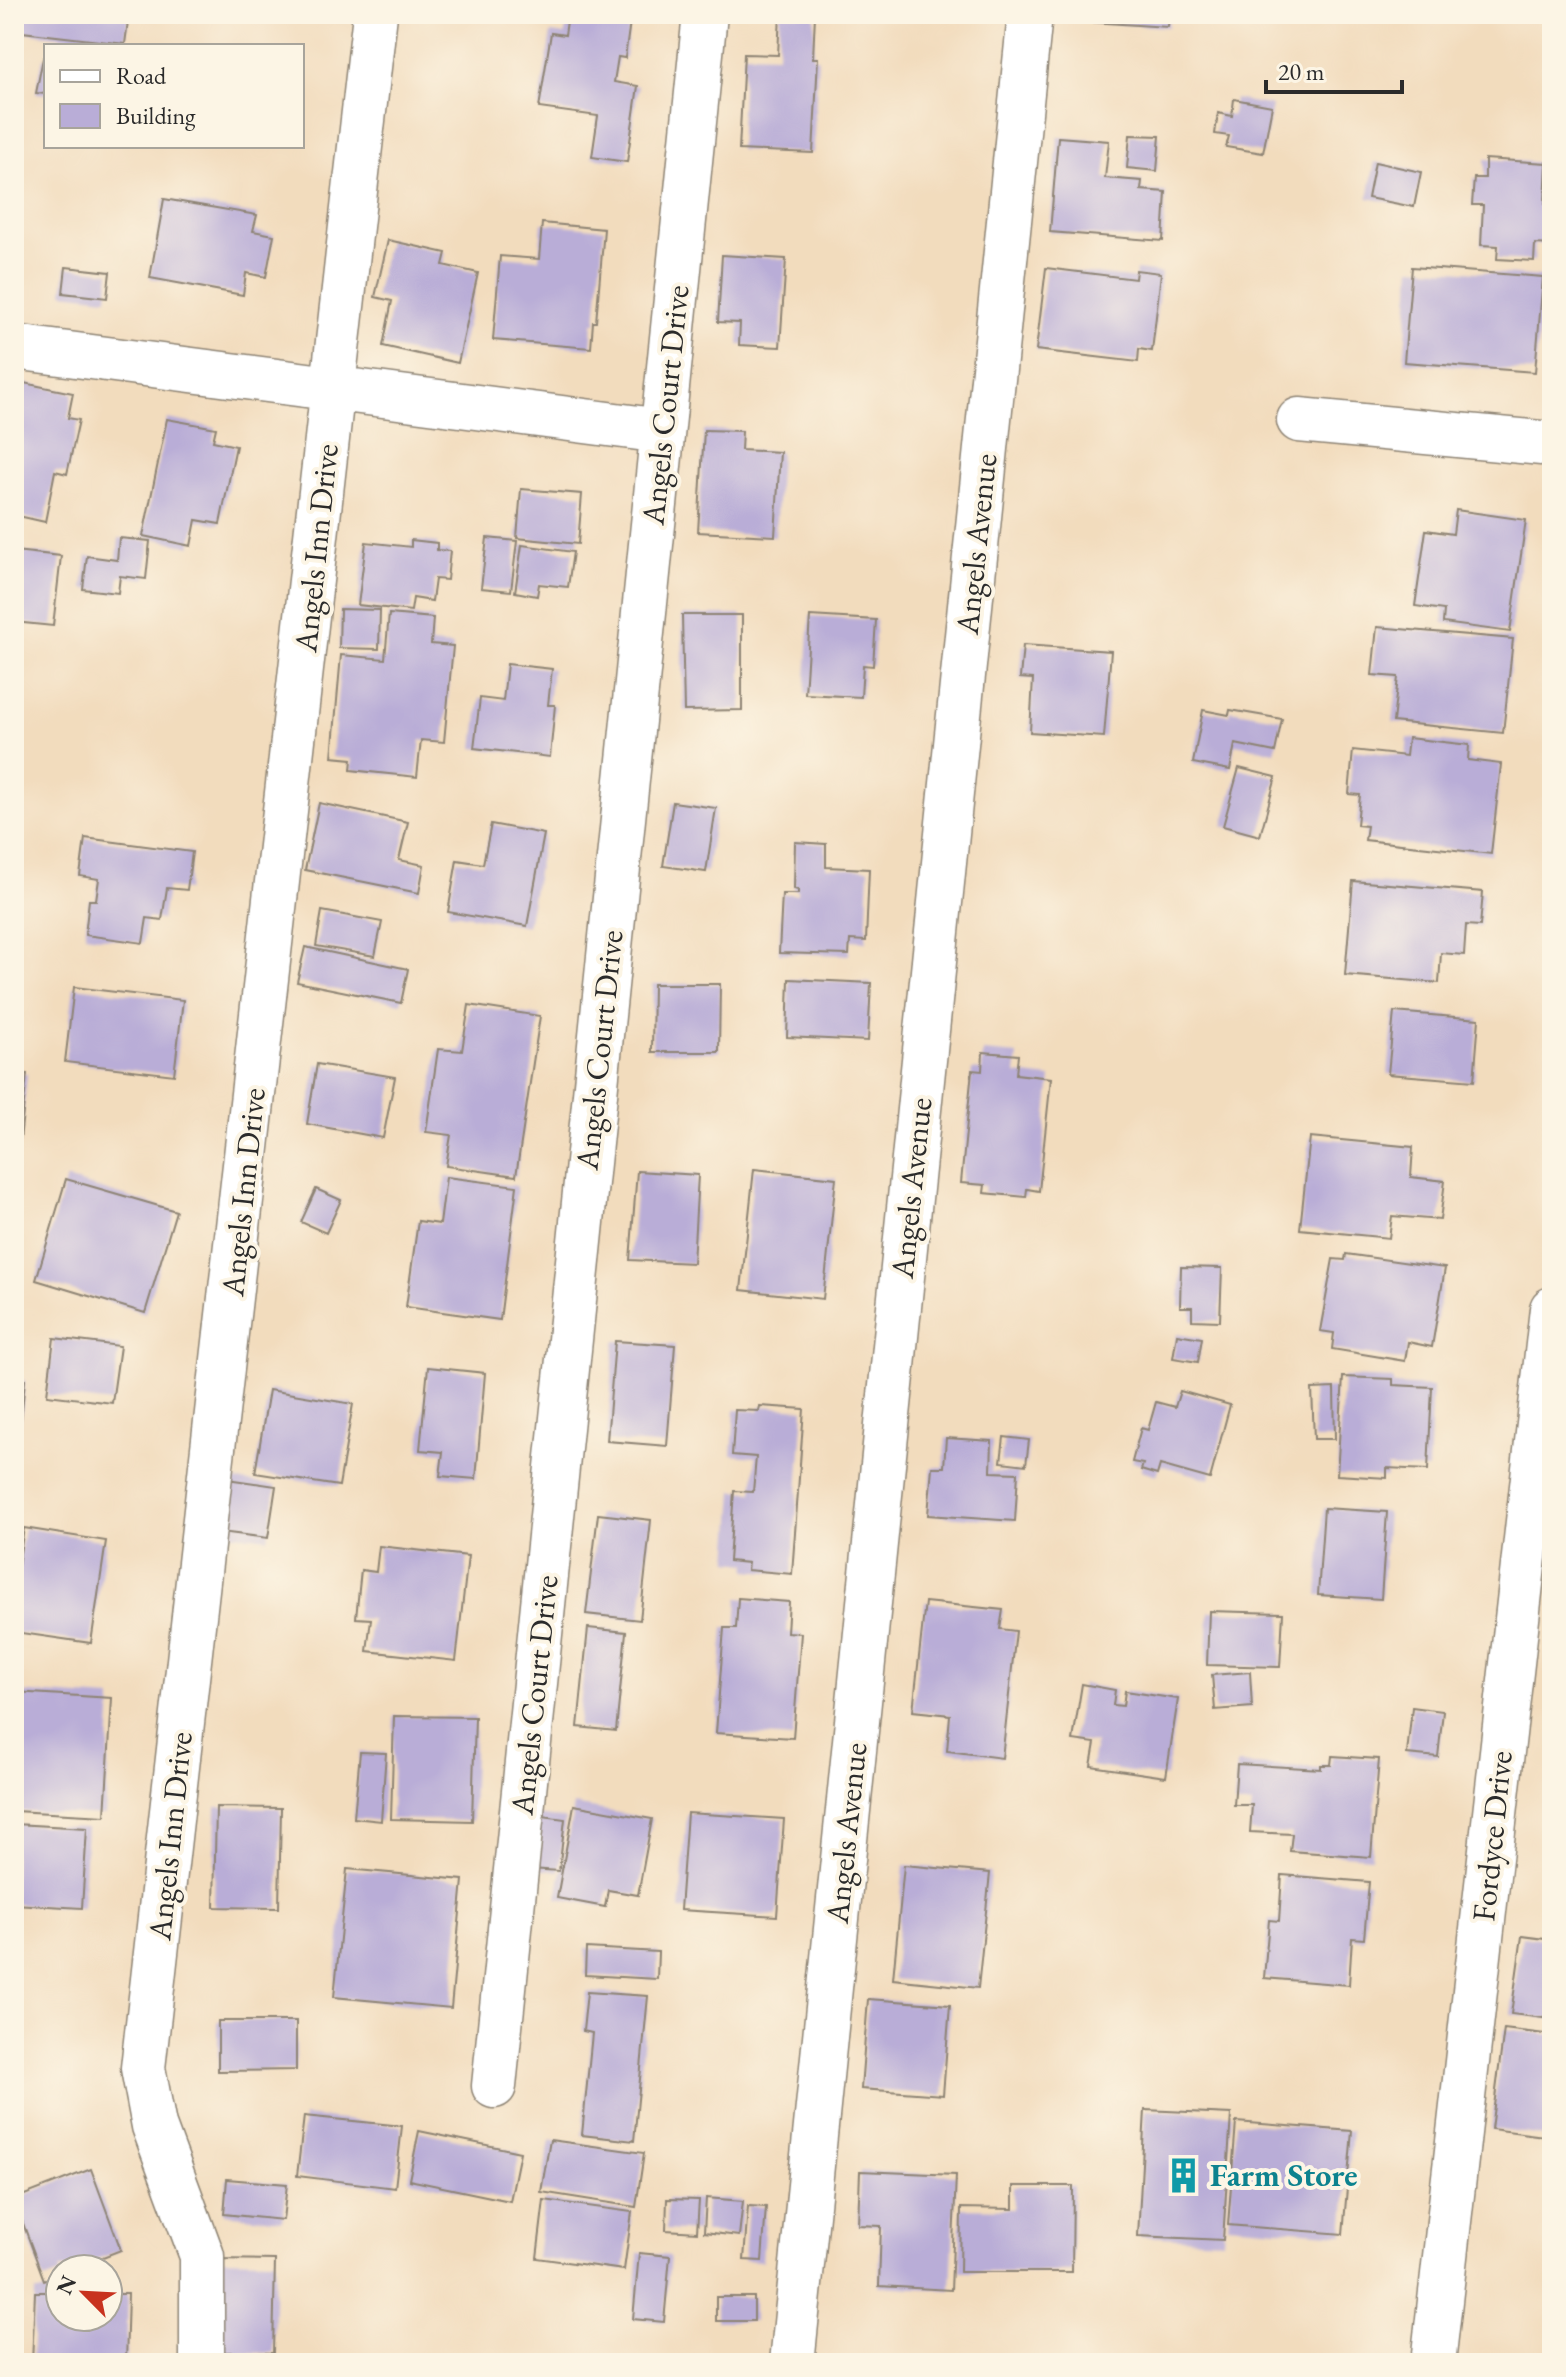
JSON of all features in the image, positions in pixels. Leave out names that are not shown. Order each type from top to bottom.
[{"type":"street","name":"Angels Inn Drive","points":[[202,2363],[202,2256],[154,2126],[143,2068],[375,14]]},
{"type":"street","name":"Angels Court Drive","points":[[494,2086],[705,14]]},
{"type":"street","name":"Angels Avenue","points":[[792,2363],[1030,14]]},
{"type":"street","points":[[14,347],[662,431]]},
{"type":"street","points":[[1299,420],[1552,444]]},
{"type":"street","name":"Fordyce Drive","points":[[1433,2363],[1552,1309]]},
{"type":"building","points":[[14,14],[129,14],[125,44],[14,31]]},
{"type":"building","points":[[568,14],[631,14],[625,58],[618,57],[614,82],[638,86],[627,162],[592,157],[598,116],[539,108],[551,33],[565,35]]},
{"type":"building","points":[[780,14],[815,15],[813,58],[818,58],[813,153],[739,150],[744,54],[778,55]]},
{"type":"building","points":[[1092,14],[1169,14],[1168,27],[1091,22]]},
{"type":"building","points":[[43,58],[44,94],[36,93]]},
{"type":"building","points":[[1234,99],[1272,106],[1263,153],[1226,147],[1229,136],[1215,134],[1218,113],[1232,116]]},
{"type":"building","points":[[1130,135],[1160,136],[1157,171],[1127,168]]},
{"type":"building","points":[[1058,137],[1109,141],[1105,178],[1142,181],[1141,190],[1166,192],[1163,241],[1050,232]]},
{"type":"building","points":[[1485,159],[1547,163],[1545,203],[1552,203],[1552,245],[1535,244],[1534,261],[1497,259],[1498,246],[1481,245],[1483,205],[1472,205],[1474,178],[1485,178]]},
{"type":"building","points":[[1375,162],[1421,172],[1414,207],[1368,198]]},
{"type":"building","points":[[164,199],[257,215],[253,231],[274,235],[266,277],[246,273],[243,295],[150,278]]},
{"type":"building","points":[[542,223],[604,229],[591,348],[493,340],[500,256],[539,259]]},
{"type":"building","points":[[388,240],[446,253],[443,265],[478,273],[458,363],[383,346],[392,301],[375,297]]},
{"type":"building","points":[[722,255],[786,259],[780,347],[739,345],[740,323],[718,322]]},
{"type":"building","points":[[66,267],[110,272],[107,298],[63,293]]},
{"type":"building","points":[[1412,267],[1543,277],[1535,372],[1404,362]]},
{"type":"building","points":[[1046,268],[1135,279],[1136,270],[1161,273],[1152,351],[1139,349],[1138,362],[1036,350]]},
{"type":"building","points":[[14,381],[73,393],[68,418],[79,420],[67,474],[55,471],[45,522],[14,515]]},
{"type":"building","points":[[167,419],[216,428],[213,441],[236,446],[220,524],[196,520],[191,546],[143,536]]},
{"type":"building","points":[[704,430],[742,431],[741,450],[780,452],[775,536],[698,532]]},
{"type":"building","points":[[521,489],[582,494],[578,544],[517,538]]},
{"type":"building","points":[[1456,510],[1526,520],[1510,632],[1443,623],[1444,610],[1415,606],[1426,530],[1453,534]]},
{"type":"building","points":[[119,538],[150,541],[146,579],[120,576],[118,593],[83,589],[87,556],[117,560]]},
{"type":"building","points":[[487,538],[517,541],[511,591],[481,588]]},
{"type":"building","points":[[411,540],[437,543],[437,550],[450,551],[447,580],[435,579],[432,601],[413,598],[411,611],[358,605],[366,542],[411,547]]},
{"type":"building","points":[[522,545],[573,552],[568,587],[539,584],[537,596],[515,592]]},
{"type":"building","points":[[14,551],[61,556],[53,626],[14,622]]},
{"type":"building","points":[[340,609],[380,610],[379,649],[339,648]]},
{"type":"building","points":[[389,614],[433,618],[431,644],[453,646],[444,742],[421,740],[417,777],[351,770],[352,759],[332,757],[341,655],[385,659]]},
{"type":"building","points":[[682,615],[742,615],[742,710],[684,711]]},
{"type":"building","points":[[810,616],[876,620],[873,666],[863,665],[861,697],[805,694]]},
{"type":"building","points":[[1377,627],[1513,639],[1503,733],[1393,722],[1398,677],[1372,675]]},
{"type":"building","points":[[1023,645],[1111,651],[1104,737],[1030,732],[1033,679],[1020,678]]},
{"type":"building","points":[[507,664],[552,669],[548,705],[555,705],[550,757],[474,748],[480,698],[503,701]]},
{"type":"building","points":[[1203,710],[1229,715],[1230,710],[1282,719],[1275,752],[1235,744],[1230,770],[1193,763]]},
{"type":"building","points":[[1408,738],[1469,745],[1468,760],[1501,764],[1491,854],[1365,840],[1367,826],[1357,825],[1360,795],[1349,794],[1353,750],[1406,756]]},
{"type":"building","points":[[1239,768],[1276,777],[1260,836],[1223,826]]},
{"type":"building","points":[[673,802],[716,808],[706,872],[663,866]]},
{"type":"building","points":[[319,803],[408,822],[399,860],[424,865],[419,893],[305,870]]},
{"type":"building","points":[[491,824],[544,834],[527,926],[448,912],[457,860],[483,864]]},
{"type":"building","points":[[85,838],[192,852],[187,890],[167,888],[162,920],[147,918],[143,943],[85,935],[89,900],[96,900],[99,879],[80,876]]},
{"type":"building","points":[[795,842],[826,844],[826,867],[869,869],[866,941],[850,940],[849,955],[779,953],[782,894],[798,894],[798,890],[794,889]]},
{"type":"building","points":[[1353,881],[1483,892],[1480,926],[1466,925],[1464,955],[1441,953],[1439,983],[1345,975]]},
{"type":"building","points":[[322,911],[382,922],[375,956],[316,946]]},
{"type":"building","points":[[305,947],[408,969],[401,1003],[297,982]]},
{"type":"building","points":[[789,979],[871,983],[868,1041],[787,1037]]},
{"type":"building","points":[[653,984],[720,984],[719,1052],[652,1052]]},
{"type":"building","points":[[74,987],[183,1000],[174,1075],[65,1062]]},
{"type":"building","points":[[469,1005],[540,1016],[516,1176],[446,1166],[451,1135],[426,1132],[438,1049],[462,1051]]},
{"type":"building","points":[[1394,1012],[1479,1019],[1474,1081],[1388,1074]]},
{"type":"building","points":[[983,1052],[1018,1055],[1016,1074],[1051,1078],[1039,1191],[1027,1189],[1026,1197],[984,1193],[985,1185],[961,1183],[972,1070],[982,1071]]},
{"type":"building","points":[[317,1064],[395,1077],[383,1138],[307,1124]]},
{"type":"building","points":[[14,1073],[27,1074],[17,1169],[14,1169]]},
{"type":"building","points":[[1310,1137],[1413,1147],[1411,1177],[1445,1181],[1440,1220],[1392,1216],[1389,1238],[1300,1229]]},
{"type":"building","points":[[754,1169],[836,1178],[823,1299],[741,1290]]},
{"type":"building","points":[[637,1171],[698,1175],[693,1263],[630,1260]]},
{"type":"building","points":[[446,1177],[517,1186],[500,1320],[406,1307],[418,1221],[440,1224]]},
{"type":"building","points":[[66,1179],[176,1211],[145,1313],[36,1280]]},
{"type":"building","points":[[316,1189],[341,1200],[326,1233],[301,1222]]},
{"type":"building","points":[[1346,1254],[1445,1268],[1432,1347],[1408,1342],[1405,1361],[1332,1349],[1334,1333],[1320,1331],[1333,1259],[1345,1260]]},
{"type":"building","points":[[1181,1267],[1222,1268],[1220,1321],[1192,1320],[1192,1307],[1180,1307]]},
{"type":"building","points":[[1177,1334],[1202,1338],[1198,1362],[1173,1358]]},
{"type":"building","points":[[54,1338],[120,1346],[112,1403],[47,1395]]},
{"type":"building","points":[[615,1341],[675,1345],[667,1446],[607,1441]]},
{"type":"building","points":[[428,1367],[485,1373],[476,1479],[440,1476],[443,1452],[420,1450]]},
{"type":"building","points":[[1343,1377],[1393,1379],[1393,1385],[1432,1387],[1428,1470],[1387,1468],[1387,1478],[1337,1475]]},
{"type":"building","points":[[14,1380],[25,1380],[19,1441],[14,1440]]},
{"type":"building","points":[[1334,1388],[1335,1439],[1314,1439],[1312,1389]]},
{"type":"building","points":[[269,1390],[353,1404],[339,1486],[255,1473]]},
{"type":"building","points":[[1180,1391],[1230,1405],[1210,1479],[1160,1465],[1157,1475],[1141,1470],[1143,1464],[1132,1462],[1141,1428],[1148,1430],[1156,1402],[1175,1407]]},
{"type":"building","points":[[760,1406],[804,1409],[792,1574],[747,1570],[748,1563],[729,1561],[734,1491],[753,1492],[756,1457],[732,1455],[735,1410],[759,1411]]},
{"type":"building","points":[[1004,1437],[1029,1440],[1026,1465],[1001,1462]]},
{"type":"building","points":[[946,1438],[992,1441],[991,1472],[1018,1473],[1015,1521],[928,1515],[932,1467],[944,1467]]},
{"type":"building","points":[[227,1479],[276,1486],[268,1538],[220,1532]]},
{"type":"building","points":[[1324,1508],[1387,1512],[1381,1599],[1318,1595]]},
{"type":"building","points":[[598,1514],[651,1520],[640,1620],[586,1614]]},
{"type":"building","points":[[24,1528],[106,1541],[91,1643],[14,1632],[14,1591]]},
{"type":"building","points":[[379,1546],[468,1556],[456,1661],[367,1651],[371,1619],[356,1618],[361,1570],[376,1572]]},
{"type":"building","points":[[738,1598],[789,1602],[787,1632],[801,1633],[793,1738],[716,1733],[724,1628],[736,1628]]},
{"type":"building","points":[[925,1602],[1003,1610],[1000,1629],[1016,1631],[1002,1758],[947,1751],[950,1715],[913,1711]]},
{"type":"building","points":[[1209,1611],[1283,1613],[1280,1667],[1207,1665]]},
{"type":"building","points":[[588,1628],[626,1632],[616,1731],[578,1727]]},
{"type":"building","points":[[1250,1672],[1252,1707],[1215,1710],[1212,1675]]},
{"type":"building","points":[[1082,1684],[1115,1690],[1113,1705],[1123,1706],[1125,1691],[1178,1699],[1166,1777],[1091,1766],[1095,1743],[1073,1740]]},
{"type":"building","points":[[14,1692],[112,1698],[105,1816],[14,1811]]},
{"type":"building","points":[[1412,1707],[1443,1711],[1438,1757],[1407,1754]]},
{"type":"building","points":[[394,1716],[475,1717],[472,1821],[391,1819]]},
{"type":"building","points":[[360,1752],[386,1753],[381,1821],[354,1818]]},
{"type":"building","points":[[1332,1756],[1379,1759],[1371,1857],[1290,1851],[1292,1834],[1250,1832],[1252,1805],[1234,1805],[1237,1764],[1321,1769],[1321,1765],[1331,1765]]},
{"type":"building","points":[[574,1805],[652,1819],[638,1895],[608,1890],[605,1907],[557,1898]]},
{"type":"building","points":[[216,1807],[281,1808],[279,1908],[214,1907]]},
{"type":"building","points":[[687,1813],[784,1819],[777,1916],[680,1910]]},
{"type":"building","points":[[536,1815],[565,1819],[559,1871],[531,1869]]},
{"type":"building","points":[[14,1824],[87,1828],[82,1908],[14,1904]]},
{"type":"building","points":[[904,1865],[990,1873],[978,1988],[893,1979]]},
{"type":"building","points":[[347,1869],[463,1880],[451,2008],[334,1997]]},
{"type":"building","points":[[1282,1875],[1369,1882],[1364,1939],[1352,1938],[1349,1985],[1264,1978],[1269,1920],[1279,1921]]},
{"type":"building","points":[[1522,1936],[1552,1940],[1552,2019],[1511,2014]]},
{"type":"building","points":[[586,1948],[658,1952],[657,1979],[585,1975]]},
{"type":"building","points":[[587,1992],[648,1996],[634,2141],[582,2135],[592,2033],[583,2031]]},
{"type":"building","points":[[868,1999],[950,2005],[943,2095],[861,2089]]},
{"type":"building","points":[[218,2021],[296,2021],[296,2070],[218,2071]]},
{"type":"building","points":[[1504,2029],[1552,2035],[1552,2137],[1491,2129]]},
{"type":"building","name":"Farm Store","points":[[1145,2110],[1231,2114],[1223,2240],[1138,2236]]},
{"type":"building","points":[[304,2116],[402,2126],[395,2188],[297,2176]]},
{"type":"building","points":[[1236,2122],[1352,2131],[1343,2234],[1228,2225]]},
{"type":"building","points":[[419,2131],[520,2152],[510,2201],[409,2180]]},
{"type":"building","points":[[550,2140],[644,2153],[636,2207],[541,2192]]},
{"type":"building","points":[[91,2169],[121,2250],[113,2253],[44,2253],[44,2280],[14,2199]]},
{"type":"building","points":[[860,2171],[956,2175],[951,2290],[879,2286],[881,2226],[858,2225]]},
{"type":"building","points":[[227,2179],[287,2184],[283,2220],[224,2214]]},
{"type":"building","points":[[1013,2186],[1073,2186],[1072,2272],[960,2272],[961,2208],[1013,2209]]},
{"type":"building","points":[[706,2198],[743,2201],[739,2236],[704,2232]]},
{"type":"building","points":[[667,2199],[699,2200],[697,2232],[666,2230]]},
{"type":"building","points":[[544,2200],[632,2212],[624,2270],[537,2258]]},
{"type":"building","points":[[748,2206],[766,2207],[762,2261],[744,2260]]},
{"type":"building","points":[[639,2253],[670,2256],[664,2322],[633,2319]]},
{"type":"building","points":[[214,2259],[275,2260],[273,2353],[213,2352]]},
{"type":"building","points":[[35,2292],[44,2292],[44,2333],[124,2333],[124,2294],[128,2294],[126,2363],[32,2363]]},
{"type":"building","points":[[716,2297],[754,2297],[754,2321],[716,2321]]},
{"type":"place","name":"Farm Store","points":[[1184,2175]]}]
